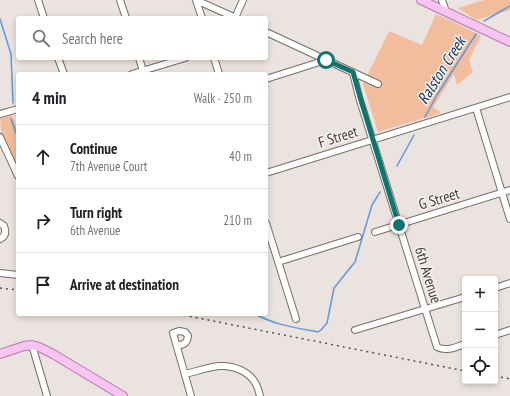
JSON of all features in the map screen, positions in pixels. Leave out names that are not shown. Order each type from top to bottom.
[{"type":"main road","points":[[421,0],[510,42]]},
{"type":"main road","points":[[0,354],[24,346],[32,345],[39,347],[121,395]]},
{"type":"street","points":[[38,0],[43,16]]},
{"type":"street","points":[[120,0],[125,16]]},
{"type":"street","points":[[196,0],[232,16]]},
{"type":"street","points":[[196,0],[201,16]]},
{"type":"street","points":[[237,16],[243,0]]},
{"type":"street","points":[[442,0],[446,12]]},
{"type":"street","points":[[268,33],[378,84]]},
{"type":"street","points":[[59,60],[63,72]]},
{"type":"street","points":[[140,60],[144,72],[178,60]]},
{"type":"street","points":[[215,60],[218,72]]},
{"type":"street","points":[[268,78],[326,60]]},
{"type":"street","name":"6th Avenue","points":[[353,72],[437,347],[446,349],[462,345]]},
{"type":"street","name":"F Street","points":[[268,172],[510,97]]},
{"type":"street","points":[[476,108],[510,219]]},
{"type":"street","points":[[0,114],[16,110]]},
{"type":"street","points":[[0,137],[16,172]]},
{"type":"street","name":"G Street","points":[[375,232],[510,190]]},
{"type":"street","points":[[0,223],[4,226],[5,232],[3,237],[0,238]]},
{"type":"street","points":[[268,230],[296,319]]},
{"type":"street","points":[[278,262],[358,237]]},
{"type":"street","points":[[0,273],[16,274]]},
{"type":"street","points":[[498,287],[510,283]]},
{"type":"street","points":[[355,330],[462,298]]},
{"type":"street","points":[[498,334],[510,330]]},
{"type":"street","points":[[32,345],[47,396]]},
{"type":"street","points":[[177,346],[190,396]]},
{"type":"street","points":[[185,374],[218,366],[235,367],[245,372],[254,381],[257,385],[260,396]]},
{"type":"shaded area","points":[[484,0],[510,0],[510,10],[476,20],[458,8]]},
{"type":"shaded area","points":[[436,14],[481,36],[469,60],[473,72],[457,85],[454,74],[433,107],[441,113],[378,132],[363,84],[389,31],[422,45]]},
{"type":"shaded area","points":[[11,113],[16,125],[16,165],[1,131],[0,117]]},
{"type":"waterway","name":"Ralston Creek","points":[[484,21],[510,6]]},
{"type":"waterway","name":"Ralston Creek","points":[[0,19],[11,54],[13,103]]},
{"type":"waterway","name":"Ralston Creek","points":[[425,117],[437,95],[476,34]]},
{"type":"waterway","name":"Ralston Creek","points":[[11,119],[16,133]]},
{"type":"waterway","name":"Ralston Creek","points":[[397,166],[414,135]]},
{"type":"waterway","name":"Ralston Creek","points":[[259,316],[286,326],[318,332],[321,330],[327,323],[334,288],[355,262],[372,205],[380,192]]},
{"type":"railway","points":[[0,288],[16,290]]},
{"type":"railway","points":[[188,316],[462,370]]},
{"type":"railway","points":[[498,377],[510,379]]},
{"type":"route","points":[[326,60],[353,72],[399,225]]}]
